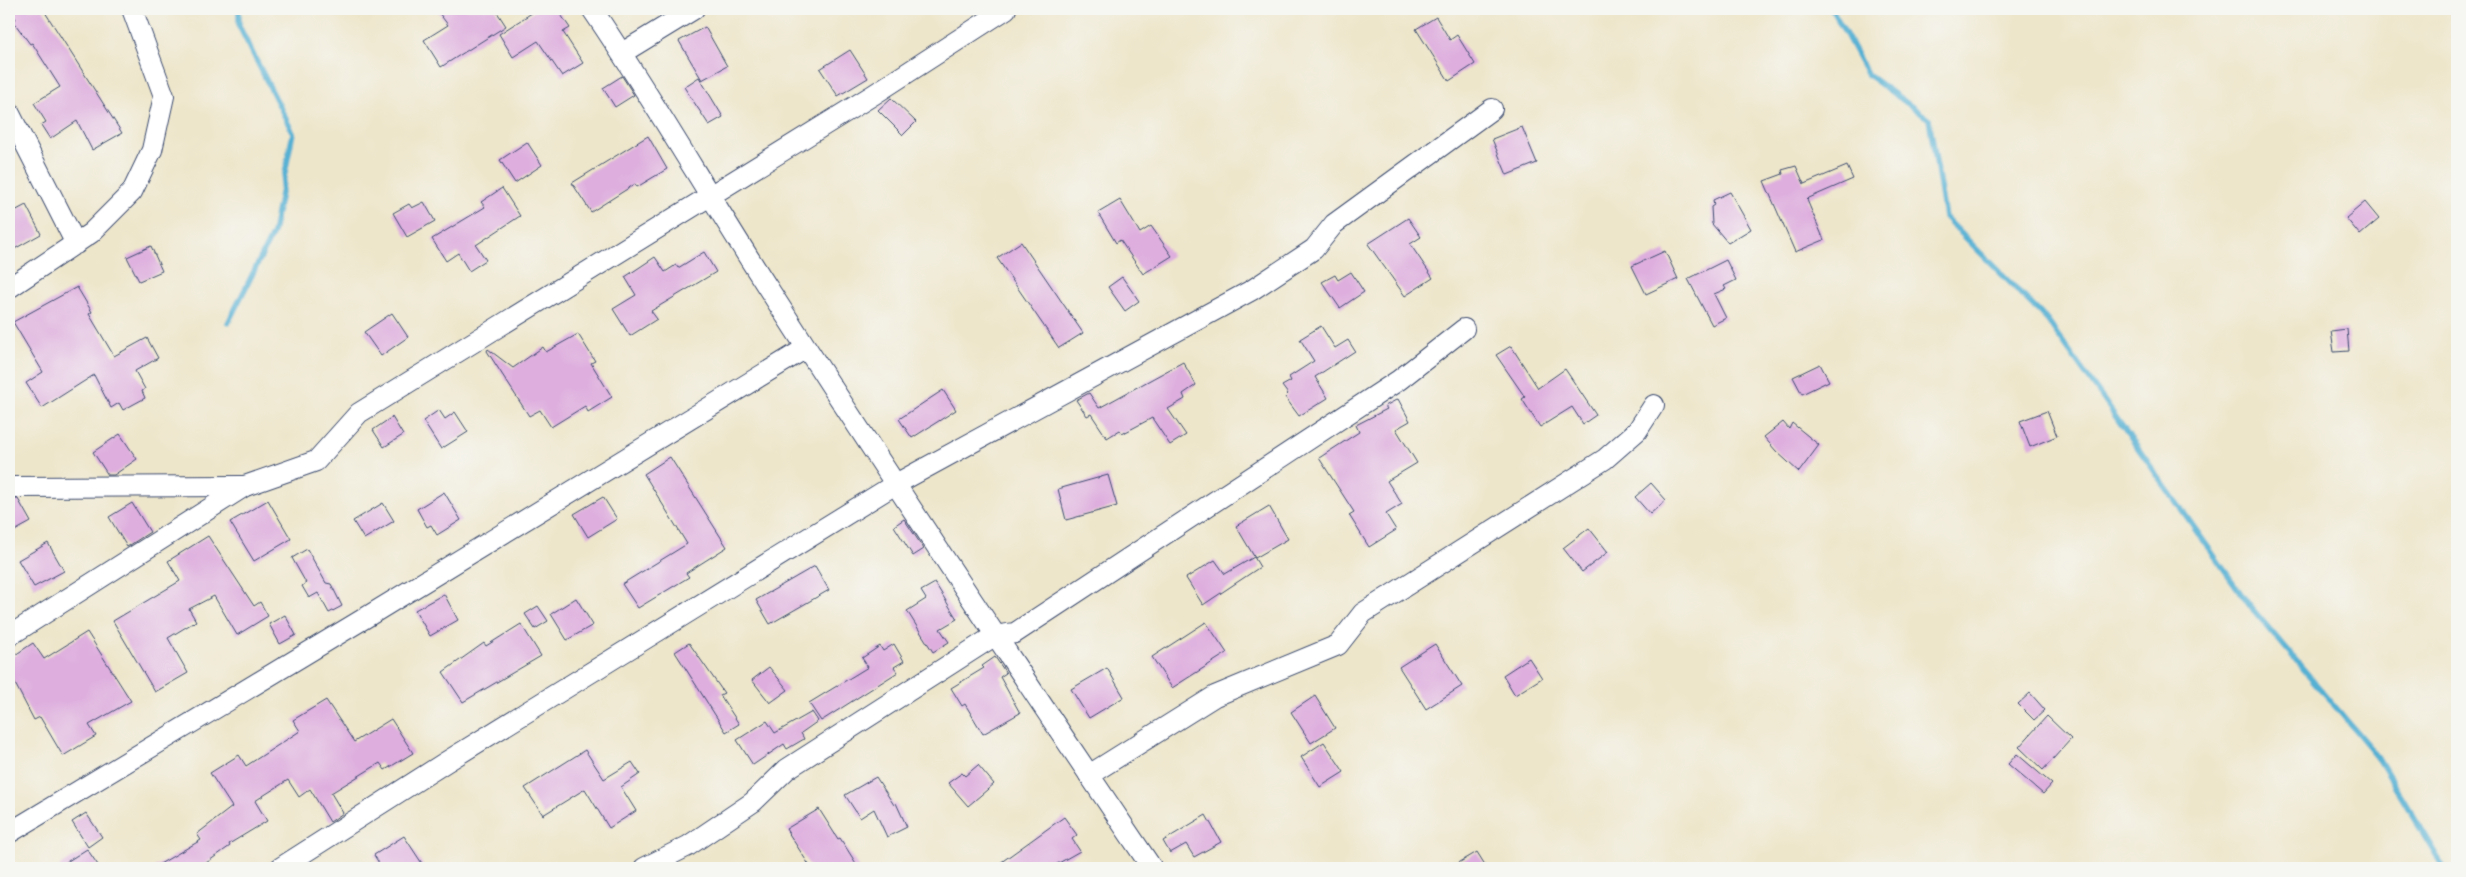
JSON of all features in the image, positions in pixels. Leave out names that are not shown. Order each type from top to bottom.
[{"type":"street","points":[[9,288],[92,233],[132,192],[152,150],[164,96],[132,9]]},
{"type":"street","points":[[592,9],[622,54],[710,198],[894,485],[1152,868]]},
{"type":"street","points":[[622,54],[694,9]]},
{"type":"street","points":[[9,636],[245,486],[316,462],[359,413],[710,198],[1006,9]]},
{"type":"street","points":[[280,868],[446,762],[894,485],[1252,290],[1314,249],[1334,224],[1492,109]]},
{"type":"street","points":[[9,112],[76,244]]},
{"type":"street","points":[[644,868],[688,846],[753,802],[787,769],[994,636],[1015,633],[1399,380],[1464,329]]},
{"type":"street","points":[[9,833],[366,618],[806,348]]},
{"type":"street","points":[[1089,775],[1215,696],[1338,645],[1363,613],[1605,459],[1637,431],[1654,404]]},
{"type":"street","points":[[9,487],[245,486]]},
{"type":"building","points":[[9,9],[43,9],[122,133],[92,150],[77,121],[50,139],[41,125],[46,122],[34,103],[60,87],[32,43],[30,44],[13,21],[16,19]]},
{"type":"building","points":[[436,9],[495,9],[506,26],[441,67],[424,40],[448,25]]},
{"type":"building","points":[[538,9],[557,9],[570,28],[563,32],[583,63],[562,76],[538,41],[513,57],[499,34]]},
{"type":"building","points":[[1436,17],[1450,40],[1457,35],[1475,64],[1449,81],[1416,29]]},
{"type":"building","points":[[705,27],[727,66],[702,80],[679,41]]},
{"type":"building","points":[[850,50],[868,78],[838,96],[820,69]]},
{"type":"building","points":[[622,76],[634,95],[615,107],[603,88]]},
{"type":"building","points":[[699,77],[723,117],[709,125],[684,87]]},
{"type":"building","points":[[891,98],[916,122],[903,135],[878,110]]},
{"type":"building","points":[[1522,127],[1537,163],[1507,175],[1492,139]]},
{"type":"building","points":[[648,136],[667,169],[637,187],[635,184],[591,212],[572,183]]},
{"type":"building","points":[[527,142],[542,165],[515,183],[500,160]]},
{"type":"building","points":[[1796,166],[1804,184],[1847,166],[1853,179],[1807,200],[1824,240],[1795,252],[1764,181],[1783,174],[1782,170]]},
{"type":"building","points":[[502,188],[520,216],[476,245],[486,260],[469,271],[458,253],[446,261],[432,239],[485,207],[481,202]]},
{"type":"building","points":[[1730,192],[1751,229],[1728,243],[1712,224],[1711,207],[1714,205],[1713,200]]},
{"type":"building","points":[[1120,200],[1140,233],[1151,226],[1172,256],[1143,274],[1120,240],[1116,243],[1098,213]]},
{"type":"building","points":[[424,202],[435,221],[407,237],[393,213],[409,204],[412,208]]},
{"type":"building","points":[[2365,202],[2379,219],[2360,235],[2346,218]]},
{"type":"building","points":[[26,205],[41,234],[9,252],[9,214]]},
{"type":"building","points":[[1408,218],[1421,237],[1410,244],[1433,278],[1405,296],[1368,244]]},
{"type":"building","points":[[1021,242],[1083,333],[1059,348],[997,258]]},
{"type":"building","points":[[151,246],[162,271],[139,281],[127,257]]},
{"type":"building","points":[[1665,251],[1678,279],[1646,294],[1632,266]]},
{"type":"building","points":[[704,252],[716,272],[651,311],[657,319],[630,336],[613,309],[636,295],[625,277],[655,257],[665,272],[676,265],[678,268]]},
{"type":"building","points":[[1726,260],[1736,280],[1724,286],[1726,289],[1714,294],[1726,318],[1712,325],[1688,279]]},
{"type":"building","points":[[1351,272],[1364,292],[1340,308],[1322,282],[1335,275],[1338,280]]},
{"type":"building","points":[[1122,277],[1139,301],[1125,311],[1108,287]]},
{"type":"building","points":[[77,287],[92,312],[89,314],[114,356],[147,338],[158,358],[135,371],[145,389],[142,391],[145,398],[123,410],[119,403],[111,408],[94,375],[42,408],[26,383],[43,372],[13,322]]},
{"type":"building","points":[[392,313],[408,337],[381,356],[364,332]]},
{"type":"building","points":[[1321,326],[1335,348],[1348,340],[1355,351],[1315,377],[1328,398],[1299,416],[1285,397],[1288,394],[1282,386],[1291,381],[1289,377],[1314,361],[1300,339]]},
{"type":"building","points":[[2347,329],[2349,351],[2334,352],[2331,331]]},
{"type":"building","points":[[578,334],[595,361],[591,363],[612,397],[588,412],[585,406],[551,427],[540,410],[529,416],[487,351],[488,349],[513,368],[543,347],[546,352]]},
{"type":"building","points":[[1511,346],[1538,388],[1565,369],[1596,415],[1583,424],[1572,407],[1540,427],[1522,399],[1525,397],[1496,355]]},
{"type":"building","points":[[1183,362],[1196,385],[1183,394],[1185,399],[1168,409],[1186,435],[1170,445],[1152,418],[1122,434],[1120,430],[1107,438],[1091,414],[1087,416],[1076,400],[1089,393],[1099,408]]},
{"type":"building","points":[[1820,364],[1829,381],[1802,394],[1793,377]]},
{"type":"building","points":[[943,390],[956,410],[912,438],[899,419]]},
{"type":"building","points":[[1398,399],[1410,421],[1396,429],[1417,463],[1387,481],[1402,504],[1386,514],[1396,530],[1369,547],[1349,515],[1354,512],[1319,458],[1359,432],[1356,425],[1387,409],[1385,406]]},
{"type":"building","points":[[439,410],[445,419],[455,412],[468,432],[441,449],[423,421]]},
{"type":"building","points":[[2047,411],[2057,436],[2030,447],[2020,421]]},
{"type":"building","points":[[392,417],[403,435],[384,447],[373,430]]},
{"type":"building","points":[[1783,422],[1789,429],[1792,423],[1819,445],[1799,472],[1764,437]]},
{"type":"building","points":[[120,434],[137,459],[114,475],[108,475],[93,452]]},
{"type":"building","points":[[670,457],[727,547],[686,573],[689,577],[638,608],[622,584],[687,544],[644,474]]},
{"type":"building","points":[[1108,475],[1117,506],[1066,520],[1058,489]]},
{"type":"building","points":[[1651,483],[1666,500],[1650,514],[1635,497]]},
{"type":"building","points":[[444,492],[461,520],[437,535],[431,525],[427,527],[417,509]]},
{"type":"building","points":[[603,497],[617,519],[588,537],[574,514]]},
{"type":"building","points":[[9,499],[18,499],[31,522],[9,534]]},
{"type":"building","points":[[268,500],[291,539],[254,561],[230,522]]},
{"type":"building","points":[[132,503],[150,532],[127,547],[109,517]]},
{"type":"building","points":[[383,503],[394,521],[364,539],[353,521]]},
{"type":"building","points":[[1269,506],[1288,539],[1255,558],[1236,526]]},
{"type":"building","points":[[904,519],[924,549],[913,556],[894,526]]},
{"type":"building","points":[[1589,528],[1608,552],[1582,572],[1563,548]]},
{"type":"building","points":[[208,536],[254,606],[260,602],[268,616],[237,635],[214,596],[189,609],[196,621],[168,638],[188,673],[155,692],[113,621],[180,581],[168,561]]},
{"type":"building","points":[[48,543],[64,571],[34,587],[18,560]]},
{"type":"building","points":[[307,549],[326,583],[331,584],[342,606],[329,613],[318,593],[309,598],[302,586],[306,583],[292,558]]},
{"type":"building","points":[[1254,557],[1260,567],[1203,605],[1186,578],[1215,560],[1225,574]]},
{"type":"building","points":[[815,566],[829,590],[770,624],[756,600]]},
{"type":"building","points":[[935,583],[957,619],[940,629],[949,642],[933,652],[907,611],[926,599],[921,591]]},
{"type":"building","points":[[444,594],[458,620],[430,636],[415,610]]},
{"type":"building","points":[[576,598],[593,625],[567,640],[551,614]]},
{"type":"building","points":[[538,606],[548,621],[535,629],[525,614]]},
{"type":"building","points":[[285,615],[296,635],[280,644],[269,624]]},
{"type":"building","points":[[1206,622],[1227,653],[1172,688],[1152,657]]},
{"type":"building","points":[[521,624],[541,656],[463,702],[443,672],[484,643],[486,646]]},
{"type":"building","points":[[87,632],[131,701],[89,725],[96,736],[63,756],[40,717],[34,720],[9,672],[9,659],[33,643],[44,659]]},
{"type":"building","points":[[689,643],[724,693],[720,695],[739,724],[726,732],[675,652]]},
{"type":"building","points":[[894,644],[904,661],[894,667],[898,672],[821,721],[809,703],[868,667],[862,658],[880,646],[883,651]]},
{"type":"building","points":[[1435,644],[1462,686],[1426,709],[1399,667]]},
{"type":"building","points":[[995,657],[1006,673],[1000,677],[1020,713],[983,734],[965,704],[962,706],[951,688],[984,668],[982,666]]},
{"type":"building","points":[[1529,658],[1542,678],[1515,695],[1503,675]]},
{"type":"building","points":[[769,667],[788,690],[770,703],[752,680]]},
{"type":"building","points":[[1107,668],[1124,697],[1089,718],[1071,689]]},
{"type":"building","points":[[2030,693],[2045,710],[2034,720],[2018,704]]},
{"type":"building","points":[[1315,696],[1335,728],[1311,743],[1291,712]]},
{"type":"building","points":[[326,700],[354,742],[391,719],[413,753],[385,770],[380,763],[331,793],[343,813],[330,822],[310,789],[299,797],[288,780],[255,801],[267,821],[229,844],[230,846],[199,868],[153,868],[201,840],[197,834],[232,807],[210,773],[239,755],[246,766],[300,731],[293,720]]},
{"type":"building","points":[[812,712],[818,721],[801,733],[804,739],[787,749],[784,744],[753,765],[737,740],[767,721],[775,733]]},
{"type":"building","points":[[2047,716],[2071,739],[2043,770],[2019,747]]},
{"type":"building","points":[[1324,742],[1344,772],[1320,787],[1301,757]]},
{"type":"building","points":[[585,750],[604,779],[632,762],[640,774],[621,787],[636,811],[609,828],[585,789],[543,815],[525,788]]},
{"type":"building","points":[[2017,754],[2052,784],[2043,794],[2008,764]]},
{"type":"building","points":[[978,765],[994,784],[968,806],[948,783],[962,773],[965,776]]},
{"type":"building","points":[[876,777],[894,805],[896,803],[907,827],[887,837],[874,809],[860,818],[845,795]]},
{"type":"building","points":[[819,809],[859,868],[811,868],[786,829]]},
{"type":"building","points":[[86,813],[102,837],[88,847],[72,822]]},
{"type":"building","points":[[1206,815],[1221,842],[1194,857],[1186,844],[1170,853],[1163,841]]},
{"type":"building","points":[[1064,817],[1077,835],[1072,839],[1080,851],[1050,868],[993,868]]},
{"type":"building","points":[[404,836],[425,868],[382,868],[374,855]]},
{"type":"building","points":[[87,849],[100,868],[57,868]]},
{"type":"building","points":[[1477,852],[1487,868],[1450,868]]},
{"type":"waterway","points":[[228,323],[273,233],[293,133],[239,26],[239,9]]},
{"type":"waterway","points":[[1832,9],[1868,75],[1929,119],[1945,217],[2047,320],[2250,606],[2377,756],[2444,868]]}]
